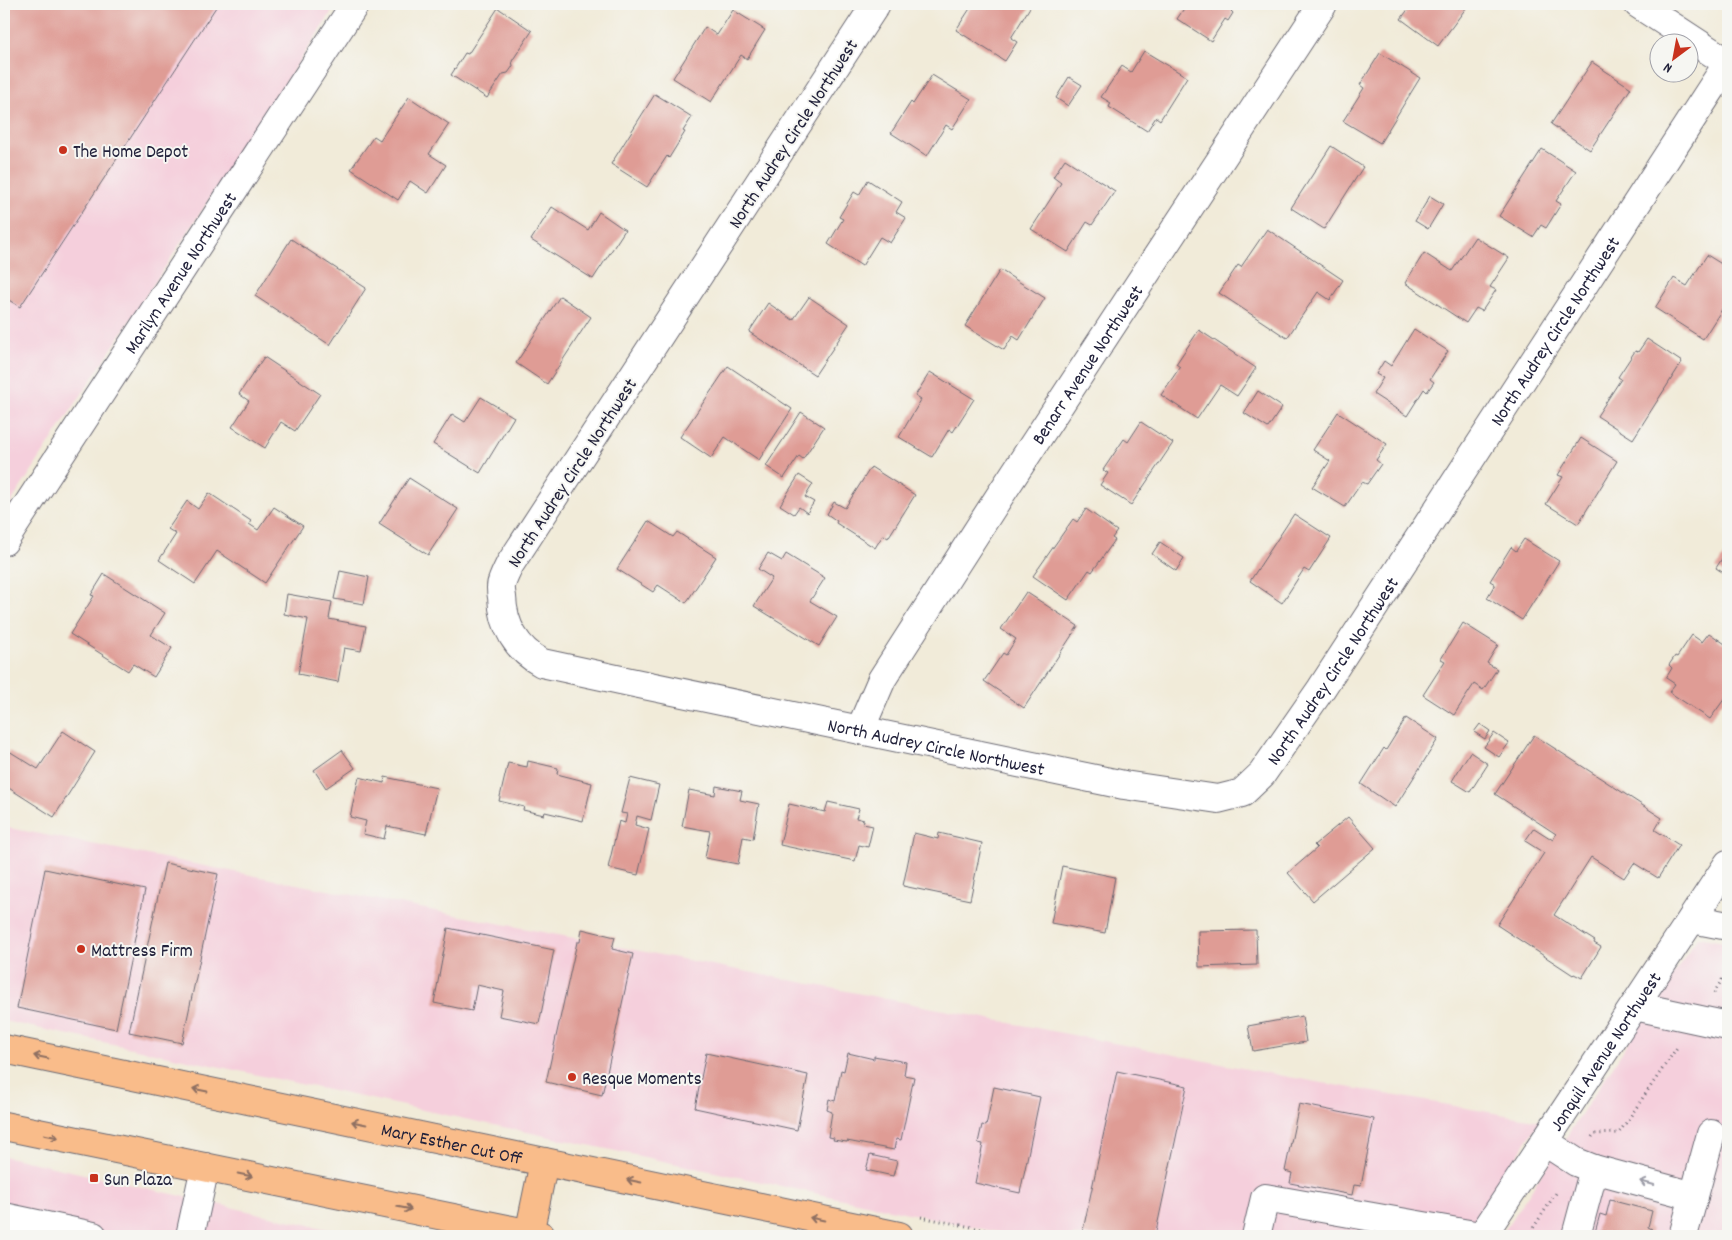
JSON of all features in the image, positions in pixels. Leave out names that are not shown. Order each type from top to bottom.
[{"type":"main road","name":"Mary Esther Cut Off","points":[[4,1049],[899,1236]]},
{"type":"main road","points":[[4,1126],[533,1235],[544,1162]]},
{"type":"street","name":"Marilyn Avenue Northwest","points":[[4,541],[355,4]]},
{"type":"street","name":"North Audrey Circle Northwest","points":[[876,4],[510,564],[501,583],[502,611],[509,630],[517,644],[530,657],[542,663],[1124,785],[1218,799],[1242,793],[1262,774],[1321,689],[1728,63]]},
{"type":"street","name":"Benarr Avenue Northwest","points":[[860,730],[882,679],[1001,494],[1323,4]]},
{"type":"street","points":[[1638,4],[1728,63]]},
{"type":"street","name":"Jonquil Avenue Northwest","points":[[1481,1236],[1728,864]]},
{"type":"street","points":[[1692,919],[1728,926]]},
{"type":"street","points":[[1635,1006],[1728,1026]]},
{"type":"street","points":[[1683,1236],[1711,1134]]},
{"type":"street","points":[[1544,1142],[1585,1165],[1694,1196]]},
{"type":"street","points":[[1576,1236],[1585,1165]]},
{"type":"street","points":[[190,1236],[205,1167]]},
{"type":"street","points":[[1256,1236],[1266,1198],[1481,1236]]},
{"type":"street","points":[[4,1217],[93,1236]]},
{"type":"path","points":[[1528,1236],[1585,1165],[1594,1134],[1619,1133],[1728,970]]},
{"type":"shaded area","points":[[4,4],[337,4],[4,513]]},
{"type":"shaded area","points":[[4,827],[1283,1076],[1540,1121],[1464,1236],[1016,1236],[4,1021]]},
{"type":"shaded area","points":[[1698,937],[1728,943],[1728,1236],[1501,1236]]},
{"type":"shaded area","name":"Sun Plaza","points":[[4,1156],[358,1236],[4,1236]]},
{"type":"building","name":"The Home Depot","points":[[4,4],[218,4],[20,307],[4,297]]},
{"type":"building","points":[[973,4],[1032,4],[1011,38],[1017,42],[1005,61],[956,30]]},
{"type":"building","points":[[1187,4],[1235,4],[1231,11],[1233,13],[1228,21],[1225,19],[1211,41],[1177,19]]},
{"type":"building","points":[[1412,4],[1469,4],[1438,46],[1401,19]]},
{"type":"building","points":[[498,8],[532,31],[512,61],[513,66],[508,73],[503,74],[487,98],[451,75],[465,53],[468,54]]},
{"type":"building","points":[[733,10],[765,30],[747,59],[741,55],[711,102],[673,78],[705,27],[717,35]]},
{"type":"building","points":[[1144,51],[1187,77],[1160,120],[1156,117],[1147,131],[1109,107],[1111,103],[1101,97],[1122,66],[1131,72]]},
{"type":"building","points":[[1380,53],[1420,78],[1380,143],[1343,121],[1364,88],[1360,85]]},
{"type":"building","points":[[1592,62],[1631,88],[1590,150],[1551,124]]},
{"type":"building","points":[[932,75],[971,99],[952,129],[946,125],[927,156],[891,133],[911,102],[913,104]]},
{"type":"building","points":[[1069,77],[1082,85],[1068,106],[1056,98]]},
{"type":"building","points":[[655,94],[692,117],[669,158],[667,156],[647,187],[611,164]]},
{"type":"building","points":[[409,97],[449,124],[429,154],[446,165],[428,193],[410,181],[398,200],[351,169],[374,136],[380,140]]},
{"type":"building","points":[[1331,146],[1363,167],[1324,229],[1291,208]]},
{"type":"building","points":[[1542,149],[1576,171],[1556,201],[1561,204],[1546,228],[1541,225],[1533,237],[1499,216]]},
{"type":"building","points":[[1065,159],[1115,191],[1092,225],[1087,222],[1068,252],[1031,229],[1061,183],[1053,177]]},
{"type":"building","points":[[868,180],[902,202],[896,212],[906,218],[890,243],[880,237],[862,266],[828,244],[843,219],[839,217],[854,192],[859,195]]},
{"type":"building","points":[[1430,196],[1443,204],[1428,229],[1415,221]]},
{"type":"building","points":[[552,207],[588,230],[599,212],[625,230],[593,279],[531,240]]},
{"type":"building","points":[[1267,229],[1343,280],[1330,300],[1318,292],[1287,338],[1219,293],[1238,265],[1241,267]]},
{"type":"building","points":[[1475,237],[1509,258],[1490,287],[1496,290],[1482,311],[1476,308],[1466,323],[1405,283],[1424,253],[1452,271]]},
{"type":"building","points":[[291,239],[366,288],[330,345],[255,296]]},
{"type":"building","points":[[1707,255],[1728,268],[1728,300],[1703,339],[1655,308],[1674,278],[1687,286]]},
{"type":"building","points":[[1000,270],[1045,298],[1019,340],[1013,336],[1004,350],[965,326]]},
{"type":"building","points":[[560,296],[591,317],[547,384],[516,363]]},
{"type":"building","points":[[809,297],[849,324],[815,375],[749,332],[768,303],[793,320]]},
{"type":"building","points":[[1414,329],[1448,351],[1430,379],[1434,382],[1427,392],[1424,389],[1407,416],[1373,394],[1383,378],[1376,374],[1384,361],[1391,366]]},
{"type":"building","points":[[1199,330],[1256,368],[1237,396],[1220,385],[1197,419],[1161,395],[1180,367],[1176,364]]},
{"type":"building","points":[[1647,339],[1682,362],[1633,439],[1597,416],[1621,379],[1618,377],[1635,351],[1638,352]]},
{"type":"building","points":[[264,357],[320,394],[295,431],[281,422],[265,448],[232,427],[249,401],[239,394]]},
{"type":"building","points":[[728,366],[792,409],[759,460],[725,437],[711,458],[680,437]]},
{"type":"building","points":[[930,372],[974,399],[953,432],[949,429],[932,457],[899,437],[921,400],[915,396]]},
{"type":"building","points":[[1258,391],[1282,407],[1268,428],[1244,413]]},
{"type":"building","points":[[481,397],[514,417],[480,473],[433,444],[452,414],[465,422]]},
{"type":"building","points":[[801,412],[824,427],[803,459],[799,456],[784,478],[766,466]]},
{"type":"building","points":[[1338,412],[1387,444],[1376,460],[1381,464],[1367,484],[1362,482],[1345,507],[1312,487],[1330,461],[1313,450]]},
{"type":"building","points":[[1141,422],[1173,443],[1131,505],[1100,485],[1108,473],[1103,470],[1124,439],[1128,442]]},
{"type":"building","points":[[1581,438],[1617,461],[1578,524],[1546,504],[1563,477],[1558,475]]},
{"type":"building","points":[[871,467],[915,495],[888,538],[883,535],[875,548],[836,523],[837,521],[827,514],[834,502],[845,508]]},
{"type":"building","points":[[799,475],[813,484],[805,497],[814,502],[807,513],[799,507],[794,514],[780,505]]},
{"type":"building","points":[[409,478],[458,509],[428,555],[379,524]]},
{"type":"building","points":[[209,493],[251,521],[249,524],[258,530],[274,507],[303,526],[265,583],[217,551],[195,584],[159,560],[176,534],[168,529],[187,501],[198,509]]},
{"type":"building","points":[[1086,509],[1117,531],[1112,538],[1115,540],[1092,572],[1089,570],[1068,600],[1033,576],[1073,519],[1077,522]]},
{"type":"building","points":[[1294,514],[1331,538],[1309,572],[1304,569],[1282,603],[1250,581]]},
{"type":"building","points":[[648,521],[673,537],[677,532],[716,557],[686,603],[658,585],[653,592],[617,569]]},
{"type":"building","points":[[1524,539],[1559,561],[1522,620],[1487,598],[1495,584],[1490,581],[1511,547],[1516,551]]},
{"type":"building","points":[[1160,542],[1184,558],[1176,571],[1152,554]]},
{"type":"building","points":[[1728,549],[1728,576],[1716,568]]},
{"type":"building","points":[[768,553],[782,561],[786,554],[825,578],[810,601],[837,617],[819,646],[754,606],[772,578],[758,569]]},
{"type":"building","points":[[340,571],[369,577],[364,604],[334,599]]},
{"type":"building","points":[[104,574],[165,613],[151,635],[172,648],[154,677],[133,664],[128,671],[70,634],[94,596],[91,595]]},
{"type":"building","points":[[1026,592],[1078,626],[1024,708],[984,681],[1003,653],[1006,655],[1016,639],[1001,629]]},
{"type":"building","points":[[287,594],[332,602],[329,619],[366,626],[361,651],[344,648],[338,682],[298,674],[308,619],[284,614]]},
{"type":"building","points":[[1463,623],[1498,645],[1487,663],[1497,669],[1483,690],[1474,684],[1454,715],[1423,695],[1445,661],[1441,659]]},
{"type":"building","points":[[1709,633],[1728,646],[1728,700],[1725,698],[1710,719],[1669,692],[1675,684],[1666,678],[1672,668],[1669,665],[1692,635],[1702,642]]},
{"type":"building","points":[[1406,718],[1438,739],[1395,807],[1361,784],[1384,748],[1386,750]]},
{"type":"building","points":[[1480,724],[1490,731],[1485,739],[1474,732]]},
{"type":"building","points":[[63,731],[95,752],[54,817],[4,785],[4,759],[9,751],[38,769]]},
{"type":"building","points":[[1494,733],[1509,743],[1499,757],[1484,747]]},
{"type":"building","points":[[1534,735],[1662,818],[1655,830],[1679,845],[1658,878],[1634,863],[1624,878],[1591,857],[1554,915],[1595,941],[1594,943],[1601,947],[1582,978],[1573,975],[1497,925],[1544,853],[1525,841],[1534,828],[1553,840],[1556,834],[1495,794]]},
{"type":"building","points":[[342,750],[355,768],[326,788],[314,770]]},
{"type":"building","points":[[1470,752],[1488,764],[1470,792],[1452,781]]},
{"type":"building","points":[[528,761],[558,768],[557,774],[592,783],[583,821],[545,812],[544,815],[523,810],[524,807],[499,801],[508,763],[527,767]]},
{"type":"building","points":[[359,777],[384,783],[385,777],[437,788],[426,834],[387,826],[384,839],[363,834],[366,821],[350,817]]},
{"type":"building","points":[[630,778],[659,785],[651,820],[637,816],[635,825],[649,829],[638,875],[608,868],[619,821],[625,823],[627,814],[621,813]]},
{"type":"building","points":[[716,786],[742,791],[740,800],[759,804],[753,839],[743,837],[738,864],[705,858],[710,831],[682,826],[689,790],[715,795]]},
{"type":"building","points":[[828,802],[859,809],[856,818],[864,820],[863,824],[873,826],[868,847],[859,845],[855,861],[780,845],[789,804],[825,812]]},
{"type":"building","points":[[1348,817],[1375,848],[1313,901],[1288,873],[1317,848],[1314,845]]},
{"type":"building","points":[[914,833],[938,839],[939,833],[982,843],[970,900],[903,886]]},
{"type":"building","points":[[165,863],[218,874],[182,1043],[129,1032]]},
{"type":"building","points":[[1062,866],[1115,877],[1105,933],[1051,923]]},
{"type":"building","name":"Mattress Firm","points":[[45,869],[145,890],[116,1029],[17,1008]]},
{"type":"building","points":[[448,928],[554,950],[539,1024],[499,1016],[504,991],[477,985],[472,1011],[434,1003]]},
{"type":"building","points":[[582,929],[615,937],[612,949],[633,954],[602,1095],[546,1082],[577,942],[580,942]]},
{"type":"building","points":[[1256,930],[1257,965],[1199,967],[1198,931]]},
{"type":"building","points":[[1302,1016],[1306,1042],[1253,1051],[1248,1026]]},
{"type":"building","points":[[706,1053],[808,1075],[797,1130],[695,1108]]},
{"type":"building","points":[[848,1053],[874,1059],[874,1056],[906,1062],[904,1075],[914,1077],[901,1140],[896,1139],[894,1150],[833,1140],[834,1138],[828,1137],[832,1112],[827,1110],[829,1099],[835,1101],[841,1070],[844,1071]]},
{"type":"building","points":[[1117,1071],[1187,1086],[1155,1236],[1082,1235]]},
{"type":"building","points":[[994,1087],[1040,1097],[1020,1193],[975,1183],[983,1144],[978,1143],[982,1125],[986,1126]]},
{"type":"building","points":[[1299,1104],[1374,1119],[1361,1186],[1354,1185],[1352,1195],[1290,1183],[1292,1173],[1285,1171]]},
{"type":"building","points":[[870,1155],[897,1161],[893,1176],[866,1170]]},
{"type":"building","points":[[1610,1200],[1652,1211],[1648,1227],[1652,1229],[1650,1236],[1594,1236],[1600,1214],[1606,1216]]},
{"type":"place","name":"The Home Depot","points":[[63,150]]},
{"type":"place","name":"Mattress Firm","points":[[81,949]]},
{"type":"place","name":"Resque Moments","points":[[572,1077]]},
{"type":"place","name":"Sun Plaza","points":[[94,1178]]}]
